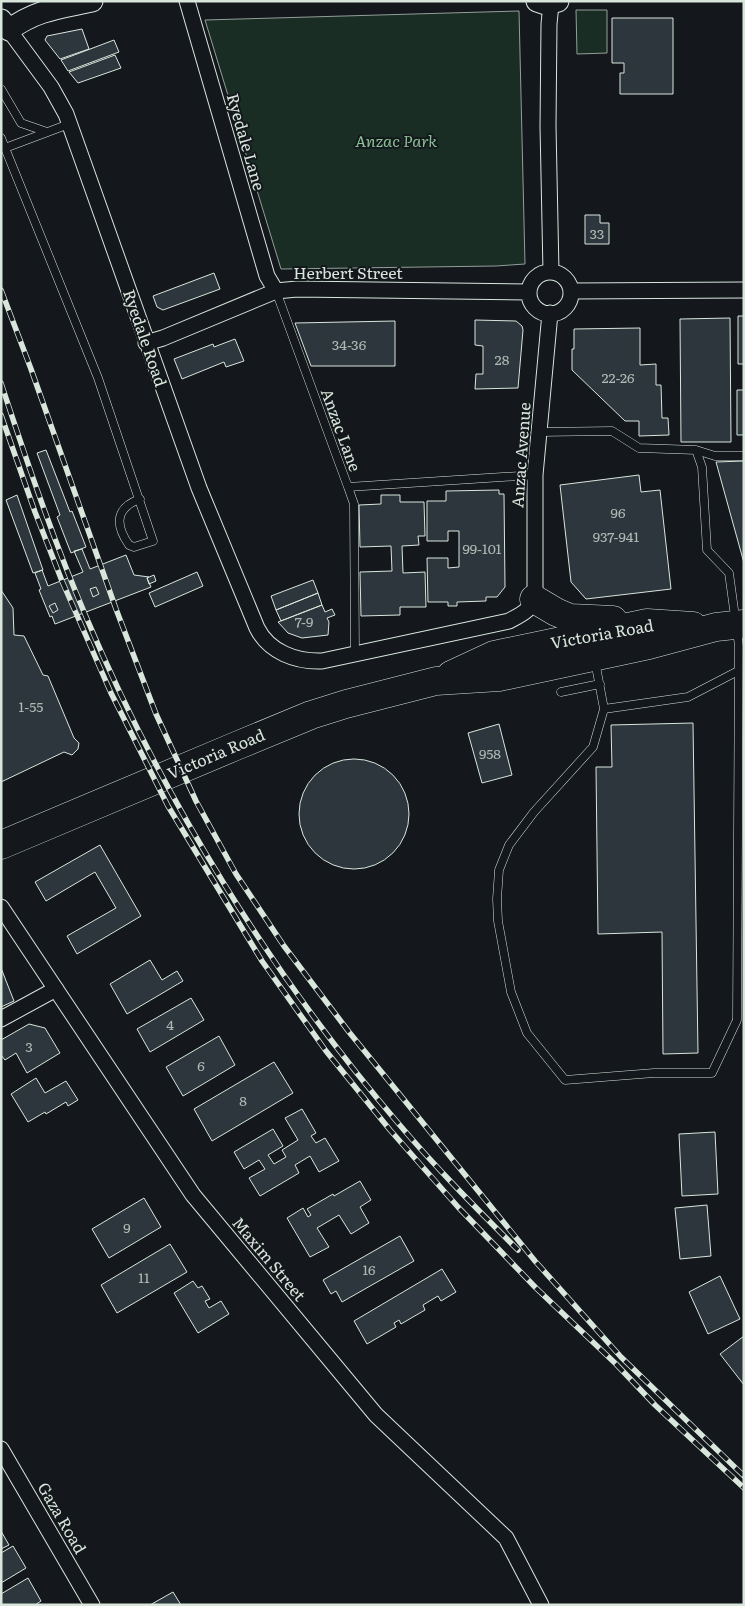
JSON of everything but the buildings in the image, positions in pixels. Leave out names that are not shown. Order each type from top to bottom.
[{"type":"highway","points":[[534,599],[570,618],[647,623]]},
{"type":"highway","name":"Victoria Road","points":[[593,645],[647,623],[732,625]]},
{"type":"highway","name":"Victoria Road","points":[[1,845],[311,716],[346,704],[436,682],[494,655],[593,645],[649,645],[732,625]]},
{"type":"street","points":[[5,25],[36,14],[92,1]]},
{"type":"street","name":"Ryedale Lane","points":[[187,1],[267,276],[276,291]]},
{"type":"street","points":[[549,2],[548,126],[551,272]]},
{"type":"street","name":"Ryedale Road","points":[[5,25],[60,102],[126,280],[146,342],[199,488],[257,628],[267,642],[286,655],[307,662],[355,654]]},
{"type":"street","points":[[551,272],[566,278],[571,291],[568,304],[563,309],[550,314],[538,309],[530,299],[529,292],[534,279],[551,272]]},
{"type":"street","name":"Herbert Street","points":[[146,342],[156,341],[276,291],[297,289],[529,292]]},
{"type":"street","points":[[571,291],[744,290]]},
{"type":"street","name":"Anzac Avenue","points":[[534,599],[535,476],[550,314]]},
{"type":"street","points":[[355,654],[509,621],[524,613],[532,605],[534,599]]},
{"type":"street","name":"Maxim Street","points":[[1,907],[193,1195],[376,1415],[506,1538],[541,1605]]},
{"type":"street","points":[[1,1019],[56,989]]},
{"type":"street","name":"Gaza Road","points":[[1,1449],[92,1605]]},
{"type":"lane","points":[[1,89],[21,123],[47,132]]},
{"type":"lane","points":[[5,148],[69,124]]},
{"type":"lane","points":[[1,138],[98,378],[140,499],[153,541],[134,547],[129,545],[125,539],[119,520],[120,513],[140,499]]},
{"type":"lane","name":"Anzac Lane","points":[[276,291],[348,486],[535,476]]},
{"type":"lane","points":[[539,432],[612,431],[639,448],[696,450],[715,456],[744,456]]},
{"type":"lane","points":[[593,645],[604,709],[594,747],[534,812],[509,845],[499,870],[498,921],[511,992],[528,1033],[565,1080],[654,1073],[712,1073],[737,1020],[741,693],[738,671],[739,646],[732,625],[729,573],[708,550],[702,467],[696,450]]},
{"type":"lane","points":[[348,486],[354,504],[355,654]]},
{"type":"lane","points":[[604,709],[688,697],[738,671]]},
{"type":"lane","points":[[561,692],[600,684]]},
{"type":"green space","points":[[576,10],[607,10],[607,53],[577,54]]},
{"type":"green space","name":"Anzac Park","points":[[519,11],[525,264],[281,269],[205,20]]},
{"type":"railway","points":[[1,290],[116,609],[156,714],[196,801],[236,874],[284,946],[349,1032],[535,1261],[621,1357],[744,1476]]},
{"type":"railway","points":[[1,383],[52,531],[87,619],[117,686],[150,752],[185,818],[223,883],[264,946],[352,1066],[427,1156],[518,1250]]},
{"type":"railway","points":[[1,415],[35,512],[62,581],[111,693],[168,806],[262,961],[326,1051],[390,1130],[458,1207],[536,1288],[616,1364],[655,1405],[744,1488]]}]
